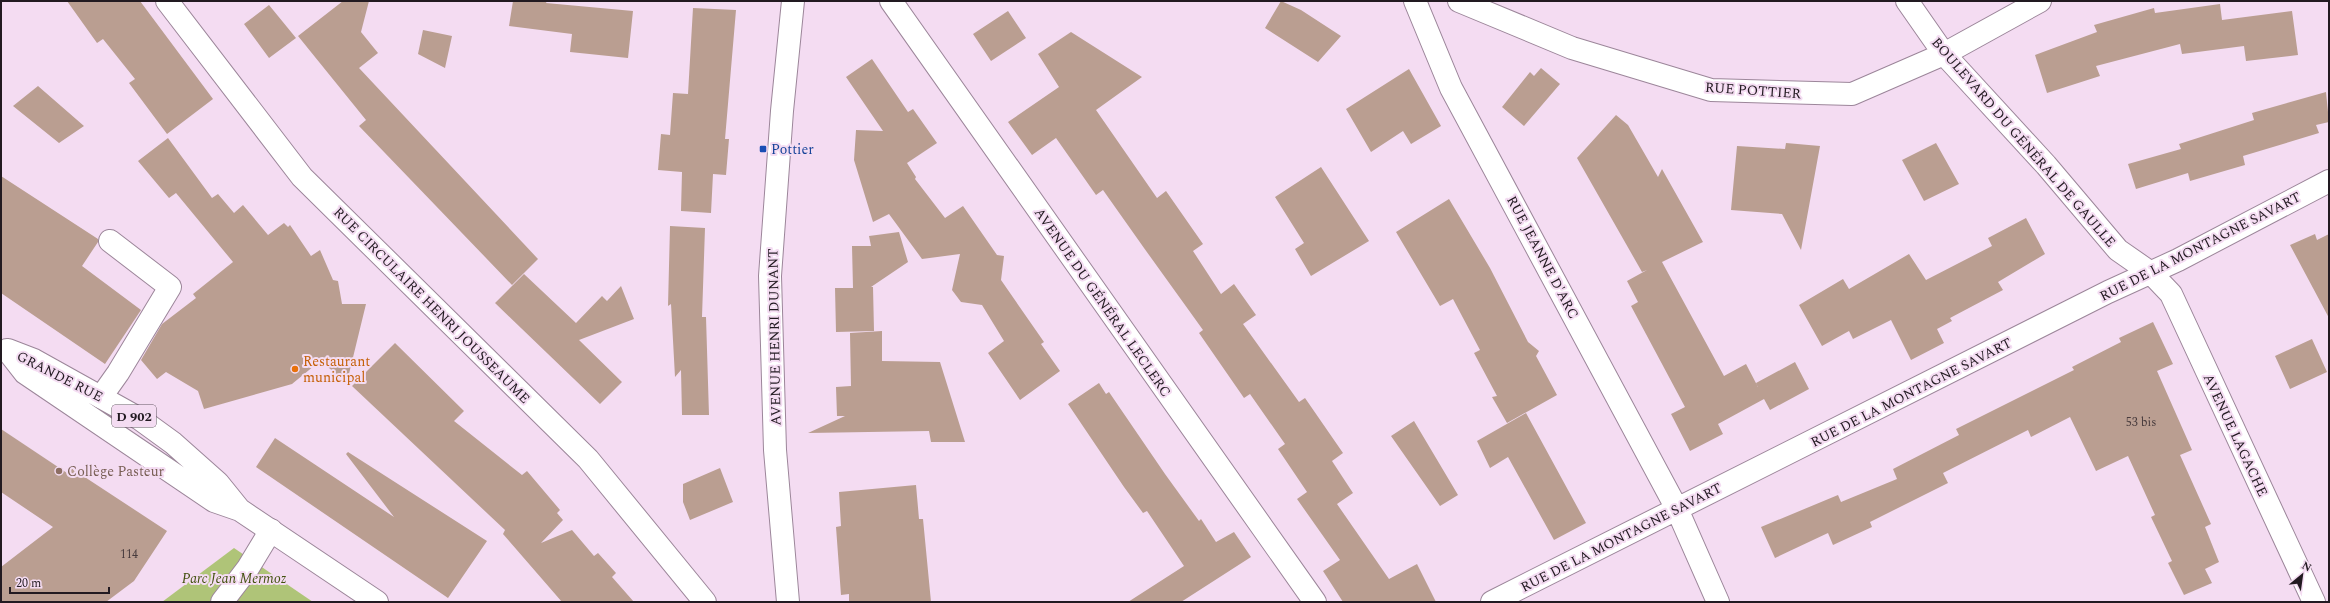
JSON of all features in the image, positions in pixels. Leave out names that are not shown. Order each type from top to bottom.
[{"type":"street","name":"RUE CIRCULAIRE HENRI JOUSSEAUME","points":[[167,1],[302,177],[588,459],[705,602]]},
{"type":"street","name":"AVENUE HENRI DUNANT","points":[[788,602],[775,450],[770,276],[782,111],[793,1]]},
{"type":"street","name":"AVENUE DU GÉNÉRAL LECLERC","points":[[891,1],[1315,602]]},
{"type":"street","name":"RUE JEANNE D'ARC","points":[[1415,1],[1451,88],[1677,509],[1718,602]]},
{"type":"street","name":"RUE POTTIER","points":[[1459,1],[1572,48],[1711,90],[1852,94],[1944,54],[2040,1]]},
{"type":"street","name":"BOULEVARD DU GÉNÉRAL DE GAULLE","points":[[1907,1],[1944,54],[2046,165],[2118,250],[2151,273]]},
{"type":"street","name":"RUE DE LA MONTAGNE SAVART","points":[[1492,602],[2108,292],[2151,273],[2329,181]]},
{"type":"street","points":[[101,397],[118,373],[170,287],[110,241]]},
{"type":"street","name":"AVENUE LAGACHE","points":[[2151,273],[2171,294],[2314,602]]},
{"type":"street","name":"GRANDE RUE","points":[[4,348],[34,360],[140,419],[173,443],[218,483],[240,510]]},
{"type":"street","name":"GRANDE RUE","points":[[4,348],[25,373],[214,501],[240,510],[377,602]]},
{"type":"street","points":[[222,602],[248,568],[271,530]]},
{"type":"green space","name":"Parc Jean Mermoz","points":[[234,548],[313,602],[162,602]]},
{"type":"building","points":[[67,1],[140,1],[213,99],[167,134],[129,83],[135,79],[103,39],[97,43]]},
{"type":"building","points":[[343,1],[369,1],[361,32],[378,53],[359,68],[538,259],[512,285],[359,126],[366,120],[298,36]]},
{"type":"building","points":[[513,1],[547,1],[546,3],[633,11],[628,58],[570,52],[572,34],[509,26]]},
{"type":"building","points":[[1281,1],[1301,10],[1341,36],[1318,62],[1265,28]]},
{"type":"building","points":[[2220,4],[2222,20],[2292,11],[2298,55],[2246,61],[2244,46],[2182,54],[2180,44],[2096,66],[2100,76],[2047,93],[2035,55],[2097,32],[2094,25],[2154,8],[2155,13]]},
{"type":"building","points":[[269,5],[296,38],[269,58],[244,24]]},
{"type":"building","points":[[693,8],[736,10],[725,139],[729,139],[726,175],[713,174],[711,213],[681,211],[682,172],[658,170],[661,134],[670,135],[673,93],[688,94]]},
{"type":"building","points":[[1008,11],[1026,38],[991,61],[973,34]]},
{"type":"building","points":[[423,30],[452,36],[445,68],[418,54]]},
{"type":"building","points":[[1071,32],[1142,77],[1096,110],[1157,198],[1166,191],[1203,244],[1193,251],[1221,294],[1234,284],[1256,315],[1243,324],[1299,402],[1305,398],[1343,453],[1332,461],[1353,493],[1337,504],[1389,579],[1417,564],[1436,602],[1343,602],[1323,571],[1340,560],[1297,499],[1307,492],[1278,449],[1285,444],[1250,394],[1244,398],[1199,333],[1203,330],[1103,190],[1096,195],[1056,138],[1032,155],[1008,122],[1059,87],[1038,54]]},
{"type":"building","points":[[872,59],[908,112],[913,109],[937,143],[907,163],[916,177],[915,179],[945,218],[963,206],[997,255],[1004,256],[1001,280],[1044,342],[1041,344],[1060,371],[1020,400],[988,353],[1004,341],[982,305],[961,302],[952,290],[960,254],[922,259],[889,214],[873,222],[854,160],[856,130],[883,131],[846,77]]},
{"type":"building","points":[[1541,68],[1560,84],[1524,126],[1502,107],[1530,72],[1534,76]]},
{"type":"building","points":[[1409,69],[1441,126],[1411,144],[1403,131],[1371,152],[1346,109]]},
{"type":"building","points":[[38,86],[84,126],[59,143],[13,106]]},
{"type":"building","points":[[2326,92],[2329,122],[2316,125],[2319,133],[2243,156],[2245,165],[2190,181],[2188,173],[2136,189],[2128,164],[2181,149],[2179,144],[2254,120],[2252,113]]},
{"type":"building","points":[[1616,115],[1628,125],[1658,177],[1662,169],[1703,242],[1662,262],[1724,376],[1746,364],[1758,387],[1756,383],[1795,362],[1809,389],[1770,410],[1764,399],[1718,424],[1723,434],[1690,451],[1671,414],[1685,407],[1631,306],[1638,302],[1627,281],[1647,270],[1642,272],[1577,158]]},
{"type":"building","points":[[168,138],[212,198],[218,194],[234,213],[243,205],[268,235],[284,223],[288,227],[290,225],[311,256],[320,250],[333,280],[338,281],[342,304],[366,304],[347,382],[320,361],[292,384],[204,409],[198,391],[166,372],[157,379],[141,360],[162,324],[196,298],[193,294],[233,262],[176,193],[169,198],[138,161]]},
{"type":"building","points":[[1786,143],[1820,146],[1801,250],[1782,214],[1731,210],[1737,146],[1785,149]]},
{"type":"building","points":[[1936,143],[1959,184],[1924,201],[1902,160]]},
{"type":"building","points":[[1321,167],[1369,241],[1311,276],[1295,249],[1304,243],[1275,197]]},
{"type":"building","points":[[1,176],[98,239],[98,242],[82,266],[141,310],[105,364],[1,293]]},
{"type":"building","points":[[1449,199],[1490,268],[1528,342],[1539,351],[1536,356],[1557,395],[1507,423],[1492,397],[1497,396],[1474,353],[1480,350],[1453,299],[1440,306],[1396,232]]},
{"type":"building","points":[[2026,218],[2045,254],[1998,282],[2003,290],[1950,318],[1952,321],[1937,329],[1944,343],[1911,360],[1891,320],[1853,339],[1849,331],[1822,346],[1799,305],[1843,279],[1849,289],[1909,254],[1926,280],[1992,246],[1988,238]]},
{"type":"building","points":[[670,226],[705,228],[702,317],[706,317],[709,415],[682,415],[681,370],[675,377],[671,304],[668,306]]},
{"type":"building","points":[[899,232],[908,262],[871,287],[873,287],[874,331],[836,332],[835,288],[853,288],[852,246],[871,246],[869,236]]},
{"type":"building","points":[[2315,234],[2317,240],[2329,234],[2329,318],[2290,245]]},
{"type":"building","points":[[524,274],[576,323],[602,296],[607,301],[621,286],[634,319],[579,340],[622,382],[600,404],[495,303]]},
{"type":"building","points":[[2153,322],[2173,364],[2157,371],[2192,450],[2180,455],[2211,524],[2205,527],[2219,562],[2205,569],[2212,583],[2184,595],[2168,563],[2172,561],[2151,517],[2155,515],[2128,456],[2096,471],[2070,417],[2031,437],[2028,430],[1943,473],[1948,483],[1870,522],[1872,527],[1833,545],[1828,533],[1775,558],[1761,527],[1838,495],[1841,502],[1897,479],[1893,469],[1959,435],[1956,429],[2074,370],[2072,367],[2121,342],[2119,338]]},
{"type":"building","points":[[882,331],[882,361],[940,362],[965,442],[931,442],[929,431],[808,433],[845,416],[837,416],[836,387],[851,386],[850,333]]},
{"type":"building","points":[[2312,339],[2327,372],[2290,389],[2275,356]]},
{"type":"building","points":[[395,343],[464,411],[454,421],[522,475],[527,471],[560,510],[557,513],[563,520],[541,543],[572,530],[594,556],[598,553],[616,573],[612,577],[634,602],[562,602],[503,534],[505,530],[352,386]]},
{"type":"building","points":[[1099,383],[1106,394],[1109,392],[1165,474],[1199,521],[1201,519],[1216,542],[1234,532],[1251,557],[1181,602],[1128,602],[1184,566],[1147,511],[1143,513],[1124,487],[1068,404]]},
{"type":"building","points":[[1526,413],[1586,523],[1554,540],[1508,457],[1490,468],[1477,441]]},
{"type":"building","points":[[1414,421],[1458,495],[1440,506],[1391,436]]},
{"type":"building","points":[[1,429],[67,473],[71,468],[167,531],[134,581],[106,602],[1,602],[1,567],[53,527],[1,492]]},
{"type":"building","points":[[275,438],[394,517],[346,454],[348,452],[487,541],[448,598],[256,467]]},
{"type":"building","points":[[720,468],[733,502],[690,520],[683,502],[683,484]]},
{"type":"building","points":[[916,485],[919,519],[923,519],[931,602],[849,602],[849,594],[841,595],[836,527],[841,526],[839,492]]},
{"type":"place","name":"Pottier","points":[[763,149]]},
{"type":"place","name":"Restaurant municipal","points":[[295,369]]},
{"type":"place","name":"Collège Pasteur","points":[[59,471]]}]
